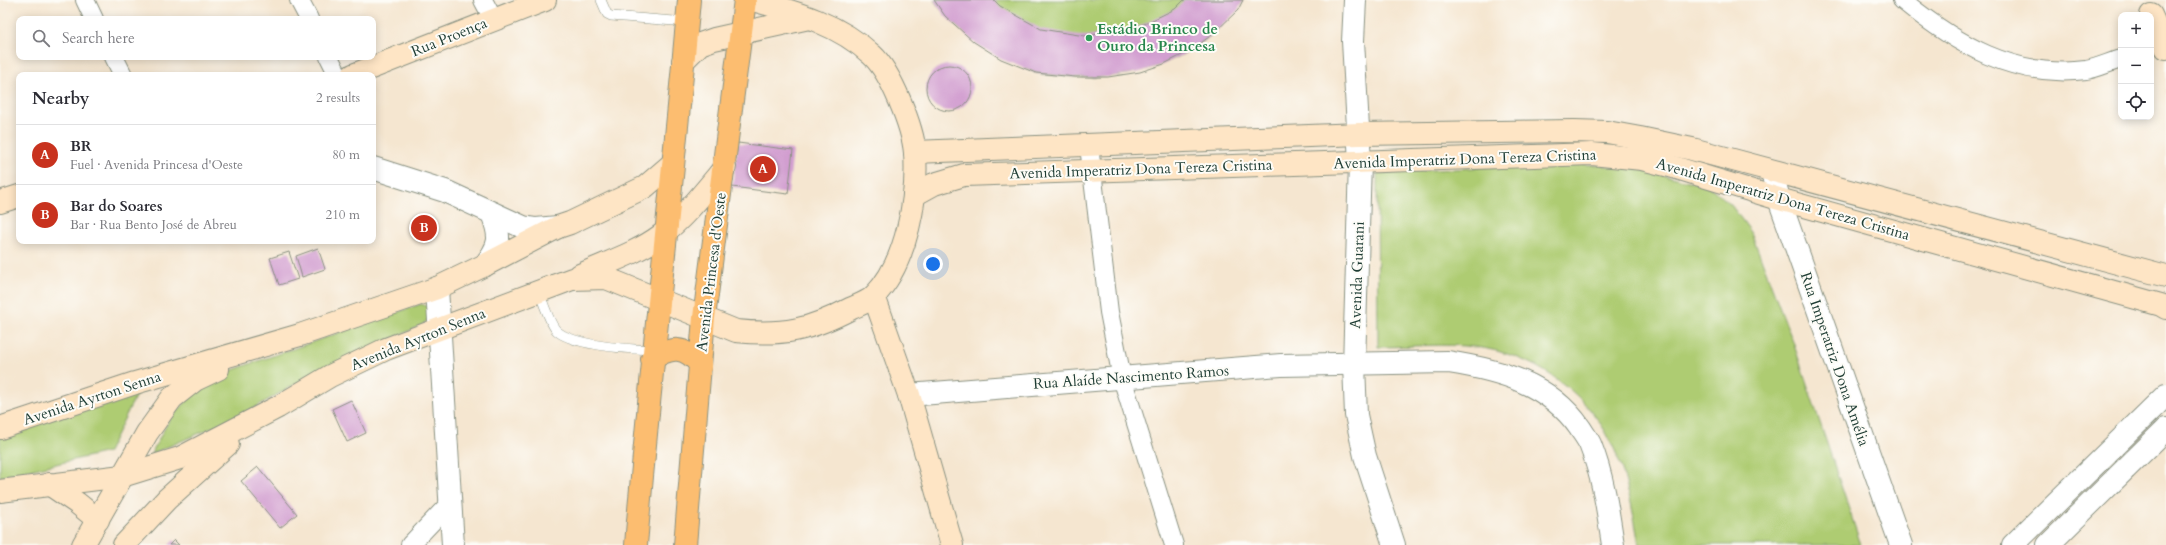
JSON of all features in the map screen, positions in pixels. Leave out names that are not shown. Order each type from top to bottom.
[{"type":"main road","name":"Rua Proença","points":[[360,72],[493,19],[545,0]]},
{"type":"main road","points":[[636,545],[658,301],[674,164],[689,0]]},
{"type":"main road","name":"Avenida Princesa d'Oeste","points":[[686,545],[704,318],[742,34],[744,0]]},
{"type":"main road","points":[[753,0],[810,18],[844,32],[873,56],[896,89],[915,152],[914,195],[904,241],[890,276],[874,296],[909,395],[952,545]]},
{"type":"main road","points":[[2144,0],[2150,12]]},
{"type":"main road","points":[[683,61],[700,44],[714,39],[810,18]]},
{"type":"main road","points":[[2154,24],[2162,47]]},
{"type":"main road","name":"Avenida Imperatriz Dona Tereza Cristina","points":[[915,152],[1359,134],[1559,131],[1607,132],[1667,143],[2166,276]]},
{"type":"main road","name":"Avenida Imperatriz Dona Tereza Cristina","points":[[914,195],[934,184],[964,175],[1592,154],[1642,159],[1779,199],[2161,305],[2166,308]]},
{"type":"main road","name":"Avenida Ayrton Senna","points":[[0,428],[135,383],[300,335],[437,288],[485,265],[558,226],[570,223],[645,187],[674,164]]},
{"type":"main road","points":[[572,279],[646,245],[666,230],[725,167]]},
{"type":"main road","points":[[0,202],[16,197]]},
{"type":"main road","name":"Avenida Ayrton Senna","points":[[0,491],[122,476],[180,458],[278,407],[330,376],[379,352],[572,279],[606,278],[658,301],[736,332],[780,333],[824,323],[874,296]]},
{"type":"main road","name":"Avenida Ayrton Senna","points":[[122,476],[147,433],[172,398],[182,389],[208,373],[300,335]]},
{"type":"main road","points":[[653,355],[665,351],[678,350],[690,354],[700,364]]},
{"type":"main road","points":[[124,545],[167,499],[218,452],[278,407]]},
{"type":"main road","points":[[83,545],[122,476]]},
{"type":"main road","points":[[49,484],[78,503],[98,520]]},
{"type":"street","points":[[85,0],[93,16]]},
{"type":"street","points":[[299,0],[307,16]]},
{"type":"street","points":[[483,0],[493,19]]},
{"type":"street","name":"Avenida Guarani","points":[[1355,0],[1353,41],[1360,162],[1354,365],[1356,415],[1365,456],[1394,545]]},
{"type":"street","points":[[1902,0],[1928,21],[1965,45],[2008,64],[2043,72],[2087,70],[2118,60]]},
{"type":"street","points":[[116,60],[122,72]]},
{"type":"street","points":[[330,60],[336,72]]},
{"type":"street","points":[[1089,146],[1109,312],[1122,378],[1174,545]]},
{"type":"street","points":[[376,169],[445,191],[470,201],[492,214],[523,227],[536,229],[558,226]]},
{"type":"street","name":"Rua Imperatriz Dona Amélia","points":[[1772,172],[1779,199],[1901,545]]},
{"type":"street","points":[[485,265],[494,253],[498,244],[499,233],[492,214]]},
{"type":"street","points":[[437,288],[453,545]]},
{"type":"street","name":"Rua Alaíde Nascimento Ramos","points":[[909,395],[1281,365],[1354,365],[1448,362],[1472,366],[1525,381],[1553,398],[1573,418],[1590,443],[1606,496],[1613,545]]},
{"type":"street","points":[[2013,545],[2166,396]]},
{"type":"street","points":[[2048,545],[2166,429]]},
{"type":"street","points":[[410,545],[450,503]]},
{"type":"lane","points":[[602,0],[607,14],[611,16],[687,22]]},
{"type":"lane","points":[[539,292],[556,330],[566,337],[653,355]]},
{"type":"green space","name":"Estádio Brinco de Ouro da Princesa","points":[[934,0],[1243,0],[1238,8],[1220,27],[1204,41],[1186,53],[1167,62],[1127,74],[1106,77],[1084,77],[1042,74],[1025,68],[967,35],[950,20]]},
{"type":"green space","points":[[1567,163],[1634,168],[1709,186],[1731,205],[1751,232],[1793,342],[1861,545],[1639,545],[1625,478],[1610,440],[1586,405],[1571,390],[1554,377],[1516,357],[1475,347],[1439,345],[1378,347],[1377,173]]},
{"type":"green space","points":[[421,304],[429,307],[429,319],[422,325],[299,382],[240,416],[151,454],[169,420],[194,393],[224,373]]},
{"type":"green space","points":[[139,389],[108,452],[0,477],[0,433]]},
{"type":"building","name":"Estádio Brinco de Ouro da Princesa","points":[[934,0],[994,0],[1000,6],[1041,29],[1085,36],[1134,29],[1175,9],[1184,0],[1243,0],[1238,10],[1213,34],[1190,51],[1164,64],[1140,72],[1108,77],[1075,77],[1036,73],[1001,59],[974,42],[945,16]]},
{"type":"building","points":[[949,65],[962,69],[968,75],[972,88],[968,101],[962,107],[949,111],[936,107],[930,101],[926,88],[930,75],[936,69]]},
{"type":"building","points":[[738,143],[793,150],[788,194],[732,187]]},
{"type":"building","points":[[318,248],[325,269],[302,277],[296,256]]},
{"type":"building","points":[[289,252],[298,279],[279,285],[270,258]]},
{"type":"building","points":[[351,400],[366,433],[347,442],[332,409]]},
{"type":"building","points":[[258,467],[297,514],[280,528],[241,481]]},
{"type":"building","points":[[174,540],[179,545],[169,545]]},
{"type":"place","name":"Estádio Brinco de Ouro da Princesa","points":[[1089,38]]},
{"type":"place","name":"BR","points":[[763,169]]},
{"type":"place","name":"Bar do Soares","points":[[424,228]]}]
